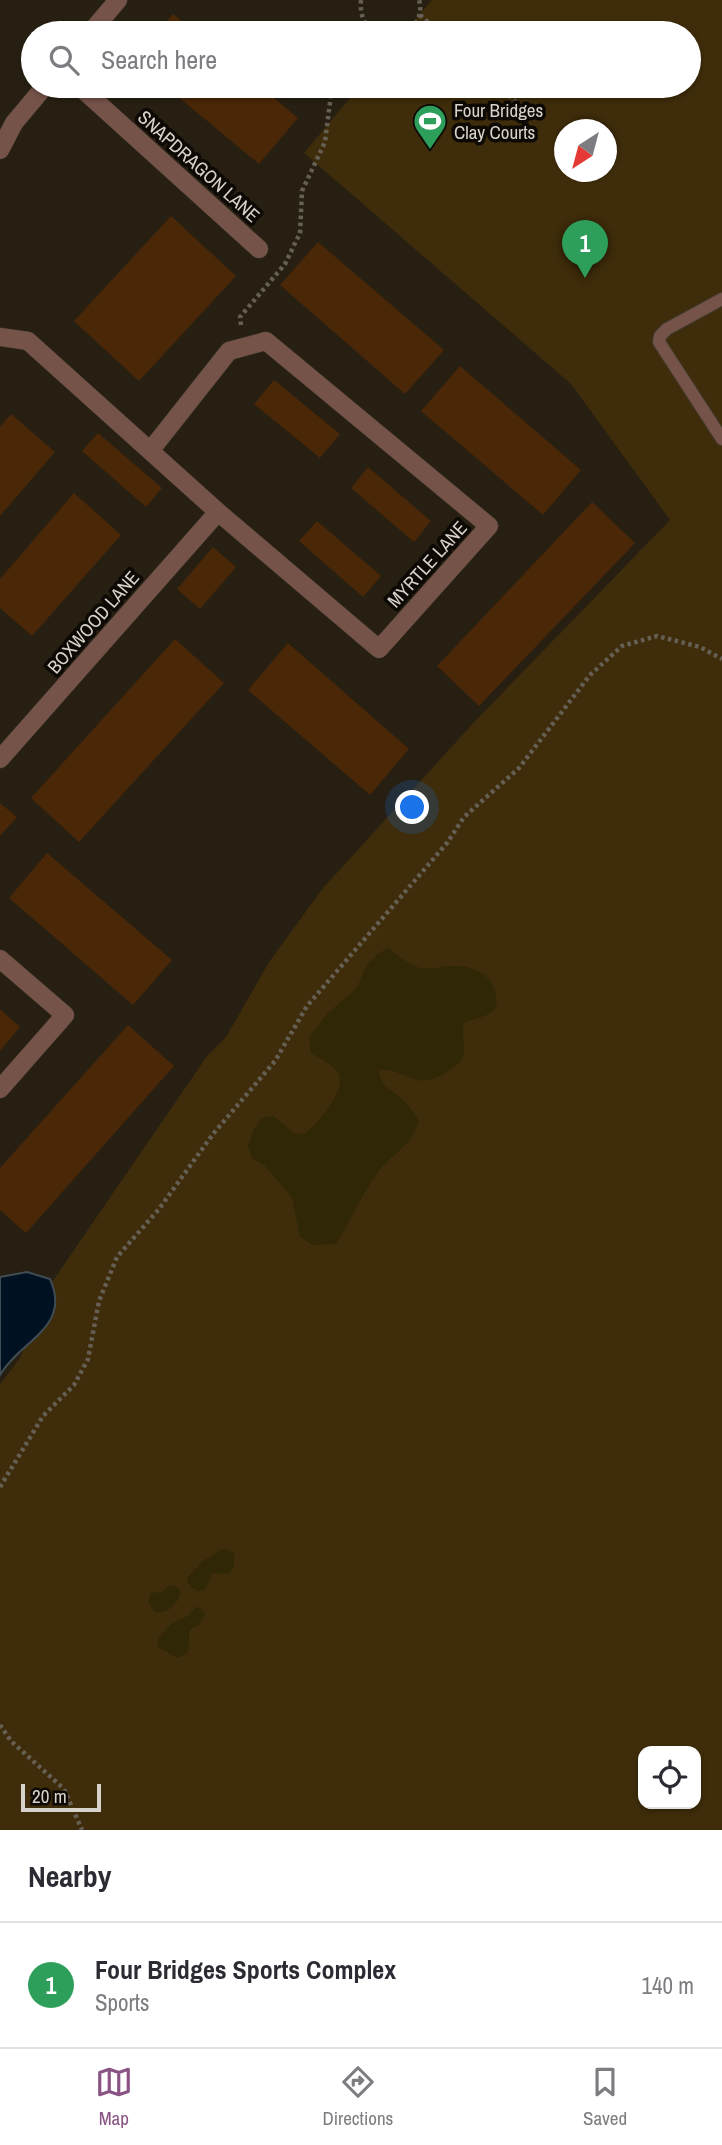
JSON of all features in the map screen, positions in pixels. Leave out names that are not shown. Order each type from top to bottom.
[{"type":"street","points":[[100,21],[118,0]]},
{"type":"street","points":[[0,150],[14,123],[35,98]]},
{"type":"street","name":"SNAPDRAGON LANE","points":[[92,98],[259,249]]},
{"type":"street","name":"MYRTLE LANE","points":[[0,337],[29,341],[218,512],[379,649],[489,526],[266,341],[245,347]]},
{"type":"street","points":[[150,451],[229,351],[245,347]]},
{"type":"street","name":"BOXWOOD LANE","points":[[0,759],[218,512]]},
{"type":"street","points":[[0,959],[65,1015],[0,1089]]},
{"type":"lane","points":[[722,299],[667,329],[660,336],[659,342],[722,439]]},
{"type":"path","points":[[361,0],[360,11],[364,21]]},
{"type":"path","points":[[417,21],[420,15],[419,0]]},
{"type":"path","points":[[420,15],[427,21]]},
{"type":"path","points":[[245,347],[240,317],[285,264],[300,233],[302,191],[326,142],[331,98]]},
{"type":"path","points":[[511,98],[535,119]]},
{"type":"path","points":[[0,1487],[43,1416],[74,1385],[88,1359],[99,1301],[117,1257],[159,1209],[213,1135],[275,1061],[307,1006],[447,843],[464,817],[519,768],[590,675],[622,646],[657,636],[700,647],[722,659]]},
{"type":"path","points":[[0,1725],[11,1741],[64,1790],[82,1830]]},
{"type":"shaded area","points":[[432,0],[722,0],[722,1830],[0,1830],[0,1384],[20,1358],[50,1285],[207,1056],[226,1037],[269,962],[323,888],[477,719],[670,520],[571,384],[304,153],[350,98],[701,98],[701,21],[414,21]]},
{"type":"sand","points":[[388,948],[416,967],[428,969],[453,966],[480,972],[495,990],[496,1008],[487,1015],[465,1022],[463,1056],[460,1062],[437,1078],[418,1080],[395,1071],[379,1070],[384,1085],[406,1103],[419,1120],[416,1129],[408,1142],[375,1176],[336,1244],[312,1245],[300,1237],[292,1197],[264,1165],[252,1158],[248,1146],[261,1118],[273,1116],[294,1133],[304,1134],[330,1106],[339,1088],[338,1073],[330,1064],[311,1053],[309,1038],[328,1013],[357,988],[366,966]]},
{"type":"sand","points":[[223,1549],[235,1554],[233,1569],[228,1574],[212,1573],[202,1591],[192,1588],[187,1578],[203,1561]]},
{"type":"sand","points":[[170,1585],[180,1590],[176,1603],[169,1609],[155,1612],[148,1602],[151,1592],[160,1593]]},
{"type":"sand","points":[[196,1607],[205,1614],[199,1625],[189,1630],[187,1653],[178,1658],[158,1647],[157,1640],[172,1623],[188,1616]]},
{"type":"water","points":[[27,1272],[50,1279],[55,1296],[54,1310],[41,1332],[0,1375],[0,1277]]},
{"type":"building","points":[[173,14],[182,21],[167,21]]},
{"type":"building","points":[[179,98],[274,98],[298,118],[259,164]]},
{"type":"building","points":[[171,216],[236,276],[139,381],[74,321]]},
{"type":"building","points":[[318,242],[444,350],[405,394],[280,285]]},
{"type":"building","points":[[460,366],[581,470],[543,515],[421,411]]},
{"type":"building","points":[[274,380],[340,434],[320,458],[254,404]]},
{"type":"building","points":[[11,414],[55,452],[0,516],[0,427]]},
{"type":"building","points":[[98,433],[162,488],[146,507],[82,451]]},
{"type":"building","points":[[368,467],[431,521],[414,542],[351,488]]},
{"type":"building","points":[[74,493],[121,535],[32,636],[0,608],[0,579]]},
{"type":"building","points":[[592,502],[635,543],[479,706],[437,666]]},
{"type":"building","points":[[317,521],[381,576],[363,597],[299,541]]},
{"type":"building","points":[[213,547],[236,567],[200,609],[177,589]]},
{"type":"building","points":[[175,639],[224,683],[79,842],[31,798]]},
{"type":"building","points":[[288,643],[409,749],[370,795],[248,690]]},
{"type":"building","points":[[0,803],[17,817],[0,836]]},
{"type":"building","points":[[47,853],[172,960],[133,1005],[9,898]]},
{"type":"building","points":[[0,1009],[20,1027],[0,1051]]},
{"type":"building","points":[[128,1025],[174,1066],[26,1233],[0,1210],[0,1168]]},
{"type":"place","name":"Four Bridges Clay Courts","points":[[430,151]]},
{"type":"place","name":"Four Bridges Sports Complex","points":[[585,278]]}]
